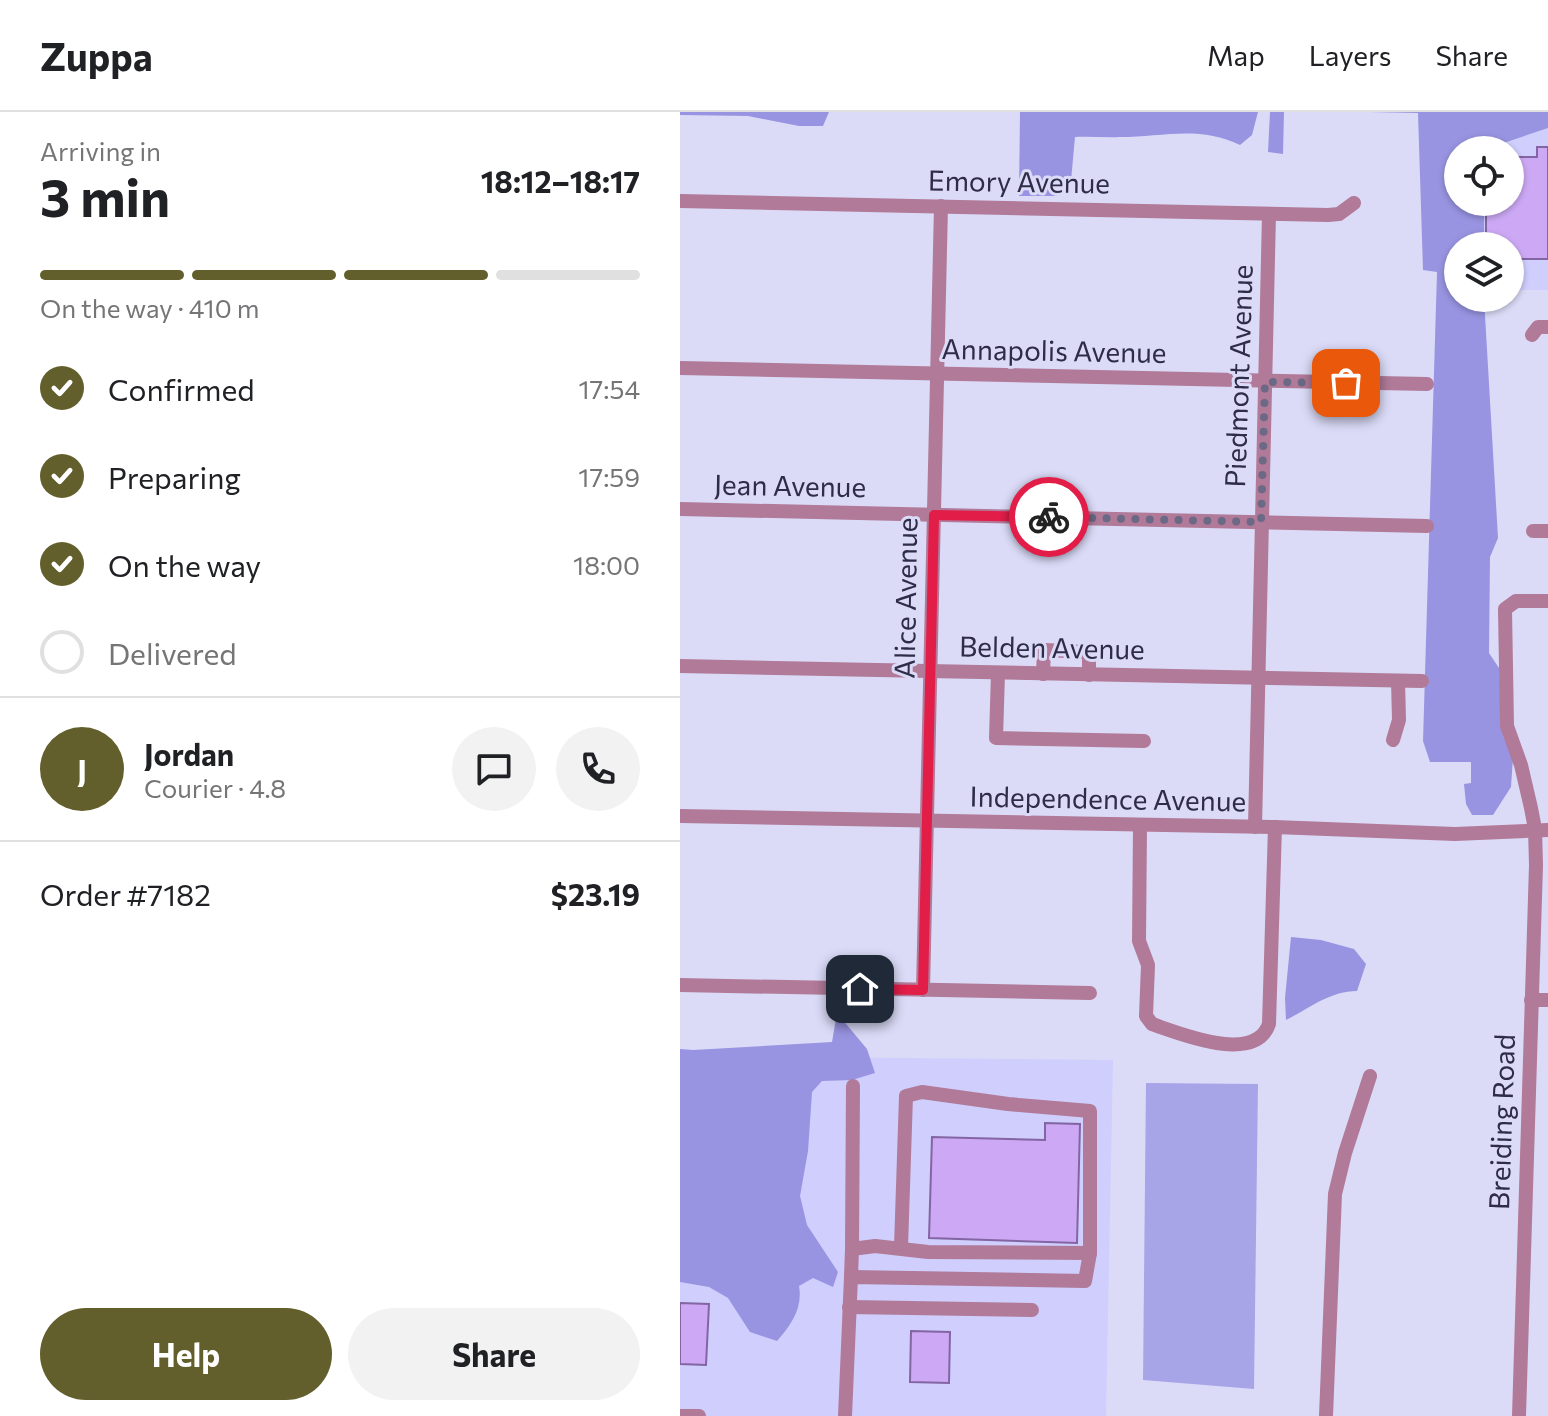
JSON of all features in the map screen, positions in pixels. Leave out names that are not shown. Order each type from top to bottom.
[{"type":"street","name":"Emory Avenue","points":[[680,201],[1328,215],[1339,214],[1354,203]]},
{"type":"street","name":"Alice Avenue","points":[[923,990],[941,206]]},
{"type":"street","name":"Piedmont Avenue","points":[[1255,827],[1269,214]]},
{"type":"street","points":[[1532,335],[1538,327],[1548,327]]},
{"type":"street","name":"Annapolis Avenue","points":[[680,368],[1427,384]]},
{"type":"street","name":"Jean Avenue","points":[[680,509],[1427,526]]},
{"type":"street","name":"Breiding Road","points":[[1519,1416],[1531,1000],[1544,827],[1507,726],[1505,609],[1516,601],[1548,601]]},
{"type":"street","points":[[1024,650],[1089,652],[1089,675]]},
{"type":"street","points":[[1043,674],[1044,650]]},
{"type":"street","name":"Belden Avenue","points":[[680,666],[1422,681]]},
{"type":"street","points":[[998,673],[996,738],[1144,741]]},
{"type":"street","points":[[1393,740],[1399,720],[1398,681]]},
{"type":"street","name":"Independence Avenue","points":[[680,816],[1275,827],[1455,834],[1544,827]]},
{"type":"street","points":[[1140,826],[1139,941],[1148,965],[1146,1016],[1152,1024],[1173,1029],[1203,1043],[1243,1044],[1264,1033],[1269,1024],[1275,827]]},
{"type":"street","points":[[680,985],[1090,993]]},
{"type":"street","points":[[1531,1000],[1548,1000]]},
{"type":"street","points":[[1326,1416],[1335,1194],[1370,1076]]},
{"type":"street","points":[[845,1416],[852,1249],[853,1086]]},
{"type":"street","points":[[851,1277],[1085,1281],[1090,1253],[1090,1111],[922,1092],[906,1096],[901,1247]]},
{"type":"street","points":[[852,1249],[901,1247],[928,1252],[1090,1253]]},
{"type":"street","points":[[849,1304],[1032,1310]]},
{"type":"street","points":[[680,1416],[699,1416]]},
{"type":"shaded area","points":[[680,112],[829,112],[823,126],[799,126],[748,116],[680,115]]},
{"type":"shaded area","points":[[1020,112],[1258,112],[1252,135],[1240,145],[1210,135],[1196,134],[1075,137],[1070,192],[1057,196],[1019,196]]},
{"type":"shaded area","points":[[1270,112],[1284,112],[1283,154],[1268,152]]},
{"type":"shaded area","points":[[1369,112],[1548,112],[1548,128],[1524,136],[1444,136],[1444,216],[1484,216],[1484,232],[1444,232],[1444,312],[1485,312],[1498,538],[1490,557],[1489,653],[1499,668],[1503,735],[1513,758],[1511,787],[1493,815],[1472,815],[1466,804],[1464,784],[1471,783],[1471,762],[1430,762],[1423,741],[1437,272],[1423,270],[1418,113]]},
{"type":"shaded area","points":[[1548,128],[1548,290],[1524,290],[1524,232],[1484,232],[1484,216],[1524,216],[1524,136]]},
{"type":"shaded area","points":[[1291,937],[1321,940],[1354,949],[1366,964],[1357,991],[1329,997],[1286,1020]]},
{"type":"shaded area","points":[[837,1013],[867,1049],[875,1073],[852,1080],[822,1081],[812,1092],[808,1151],[800,1196],[807,1225],[838,1272],[833,1287],[813,1278],[799,1286],[795,1316],[777,1341],[750,1332],[728,1298],[709,1287],[680,1282],[680,1049],[832,1042]]},
{"type":"shaded area","points":[[680,1056],[1113,1060],[1106,1416],[680,1416]]},
{"type":"shaded area","points":[[1146,1083],[1258,1084],[1254,1389],[1143,1380]]},
{"type":"building","points":[[1537,147],[1548,147],[1548,259],[1524,259],[1524,232],[1486,232],[1486,216],[1524,216],[1524,157],[1537,157]]},
{"type":"building","points":[[1045,1123],[1080,1124],[1077,1243],[929,1238],[932,1137],[1045,1140]]},
{"type":"building","points":[[680,1303],[709,1304],[706,1365],[680,1364]]},
{"type":"building","points":[[911,1331],[950,1332],[949,1383],[910,1382]]},
{"type":"way so far","points":[[1049,517],[1261,522],[1265,382],[1346,383]]},
{"type":"route","points":[[860,989],[923,990],[934,515],[1049,517]]}]
